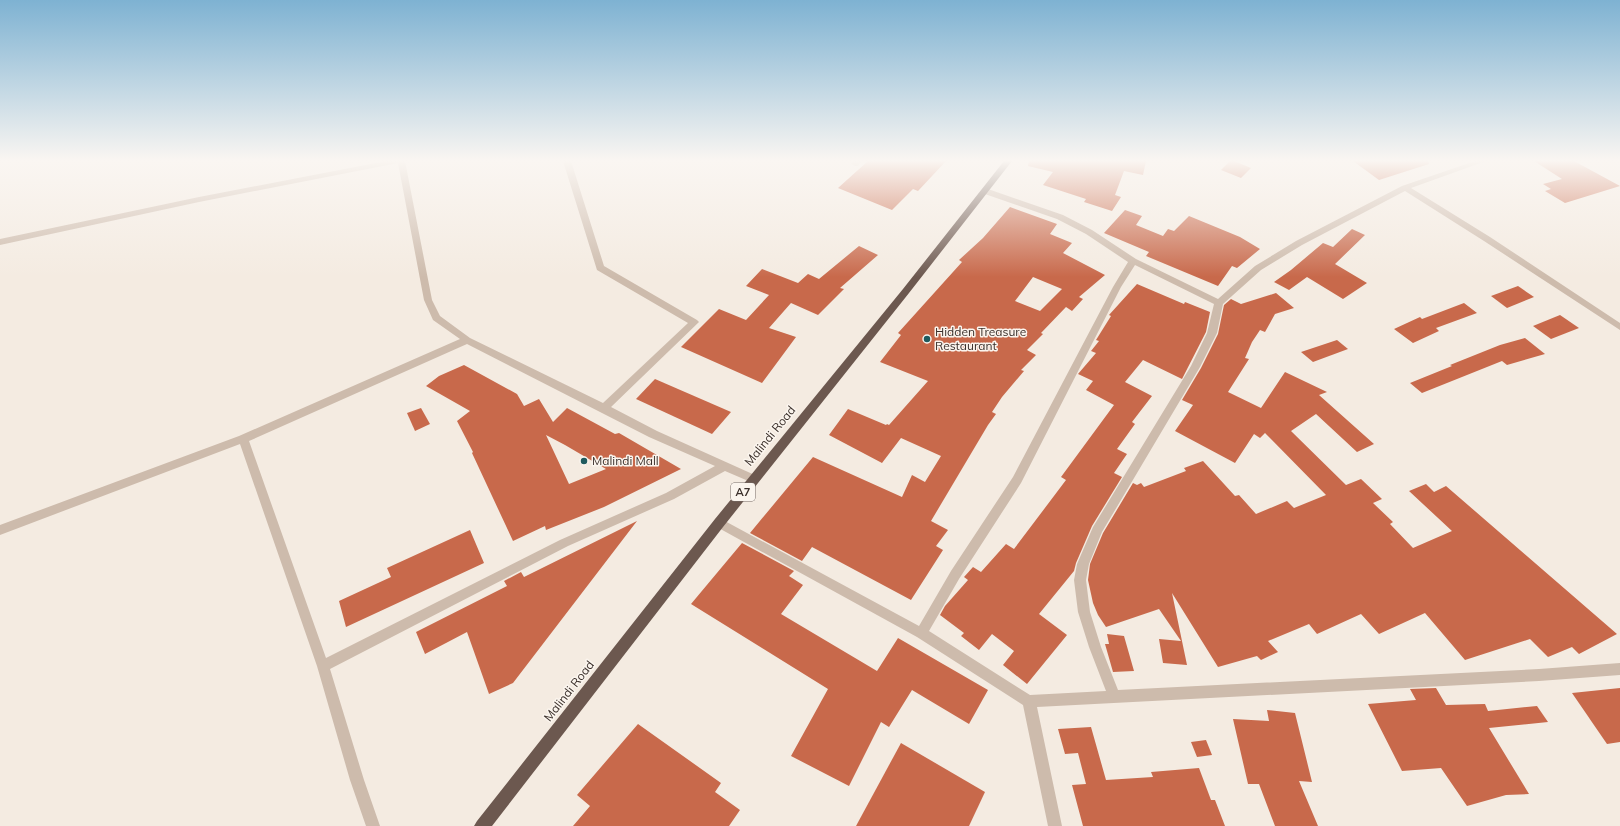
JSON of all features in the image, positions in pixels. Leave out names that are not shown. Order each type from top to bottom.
[{"type":"highway","name":"Malindi Road","points":[[482,826],[718,523],[978,200]]},
{"type":"street","points":[[0,242],[196,200]]},
{"type":"street","points":[[408,200],[428,300],[436,318],[467,340],[654,434],[754,479]]},
{"type":"street","points":[[579,200],[600,268],[694,322],[604,408]]},
{"type":"street","points":[[1010,200],[1060,217],[1089,232],[1133,261],[1218,303]]},
{"type":"street","points":[[1114,696],[1095,647],[1084,612],[1080,580],[1083,564],[1097,530],[1195,367],[1212,333],[1218,303],[1258,268],[1292,247],[1383,200]]},
{"type":"street","points":[[1424,200],[1487,239],[1620,327]]},
{"type":"street","points":[[921,633],[955,575],[1017,480],[1116,287],[1133,261]]},
{"type":"street","points":[[0,530],[243,439],[467,340]]},
{"type":"street","points":[[243,439],[323,666],[357,780],[373,826]]},
{"type":"street","points":[[323,666],[564,543],[670,496],[725,466]]},
{"type":"street","points":[[718,523],[921,633],[1030,701],[1539,675],[1620,669]]},
{"type":"street","points":[[1030,701],[1055,826]]},
{"type":"building","points":[[866,200],[902,200],[892,210]]},
{"type":"building","points":[[1086,200],[1119,200],[1112,211],[1084,202]]},
{"type":"building","points":[[1559,200],[1576,200],[1565,203]]},
{"type":"building","points":[[1010,207],[1057,224],[1050,234],[1072,243],[1063,253],[1105,275],[1079,297],[1083,299],[1072,311],[1066,307],[1027,350],[1036,355],[1021,370],[1024,371],[1002,397],[992,412],[996,414],[931,521],[948,530],[936,546],[943,550],[911,600],[812,547],[802,561],[750,533],[813,457],[902,497],[912,475],[925,482],[941,456],[901,438],[882,463],[829,435],[848,409],[889,425],[928,381],[880,362],[901,335],[898,333],[962,262],[959,260],[983,238]],"holes":[[[1033,277],[1062,289],[1040,311],[1015,301]]]},
{"type":"building","points":[[1125,210],[1142,216],[1136,225],[1163,236],[1168,229],[1174,231],[1189,216],[1240,237],[1260,249],[1237,268],[1232,266],[1218,286],[1146,256],[1149,252],[1104,233]]},
{"type":"building","points":[[1352,229],[1365,235],[1335,264],[1367,283],[1343,299],[1307,277],[1289,290],[1274,282],[1323,243],[1333,247]]},
{"type":"building","points":[[859,246],[878,255],[840,288],[844,289],[818,315],[791,303],[769,328],[796,337],[762,383],[681,347],[719,309],[746,320],[769,295],[746,286],[762,269],[798,283],[808,274],[819,279]]},
{"type":"building","points":[[1137,284],[1184,304],[1185,302],[1210,312],[1206,332],[1182,379],[1143,360],[1125,382],[1152,396],[1132,422],[1135,424],[1117,449],[1127,454],[1114,473],[1122,477],[1092,526],[1074,571],[1039,614],[1067,635],[1027,684],[1003,665],[1014,651],[992,634],[979,650],[961,636],[964,633],[940,615],[945,606],[968,580],[964,577],[973,567],[981,572],[1006,544],[1014,549],[1066,480],[1061,477],[1114,405],[1086,390],[1093,381],[1078,374],[1096,353],[1091,351],[1099,341],[1096,340],[1111,316],[1109,315]]},
{"type":"building","points":[[1518,286],[1534,297],[1507,308],[1491,296]]},
{"type":"building","points":[[1276,293],[1294,308],[1275,314],[1265,332],[1260,330],[1252,342],[1245,358],[1249,359],[1228,392],[1261,408],[1285,372],[1327,392],[1319,395],[1374,444],[1357,452],[1316,414],[1291,431],[1346,485],[1361,479],[1382,499],[1373,503],[1393,522],[1390,524],[1413,548],[1452,531],[1409,491],[1426,484],[1434,492],[1446,486],[1617,634],[1579,654],[1572,647],[1548,657],[1530,639],[1465,660],[1425,613],[1379,634],[1361,614],[1317,634],[1309,624],[1268,641],[1278,652],[1261,660],[1257,656],[1218,667],[1172,593],[1187,665],[1163,663],[1159,639],[1181,641],[1159,609],[1106,627],[1098,615],[1093,603],[1088,580],[1090,564],[1103,533],[1133,483],[1137,485],[1141,483],[1144,487],[1186,471],[1184,468],[1203,461],[1235,496],[1239,495],[1256,514],[1287,501],[1294,508],[1326,495],[1265,433],[1260,438],[1254,434],[1235,463],[1175,431],[1193,405],[1182,400],[1201,368],[1218,334],[1224,305],[1231,299],[1241,304]]},
{"type":"building","points":[[1464,303],[1477,313],[1436,328],[1439,331],[1413,343],[1394,329],[1420,317],[1422,319]]},
{"type":"building","points":[[1560,315],[1579,328],[1551,339],[1533,326]]},
{"type":"building","points":[[1525,338],[1545,354],[1507,365],[1502,361],[1422,393],[1410,383],[1500,345]]},
{"type":"building","points":[[1337,340],[1348,349],[1313,362],[1301,352]]},
{"type":"building","points":[[464,365],[517,394],[524,406],[539,399],[553,422],[567,408],[615,434],[619,433],[681,469],[604,507],[546,530],[545,526],[513,541],[472,453],[473,452],[457,421],[470,411],[426,386],[439,376]],"holes":[[[546,435],[606,469],[569,484]]]},
{"type":"building","points":[[655,379],[731,412],[712,434],[636,399]]},
{"type":"building","points":[[421,408],[430,424],[415,431],[407,413]]},
{"type":"building","points":[[637,521],[513,683],[489,694],[467,632],[425,654],[416,632],[507,586],[504,581],[521,572],[524,577]]},
{"type":"building","points":[[470,530],[484,563],[346,627],[339,601],[391,577],[387,568]]},
{"type":"building","points":[[742,543],[794,571],[789,576],[803,585],[781,614],[877,671],[898,638],[988,690],[969,724],[912,690],[889,727],[881,722],[849,786],[791,756],[828,689],[691,604]]},
{"type":"building","points":[[1107,634],[1124,636],[1134,671],[1113,672],[1105,644],[1109,644]]},
{"type":"building","points":[[1436,688],[1446,705],[1485,704],[1488,711],[1537,706],[1548,722],[1489,728],[1529,794],[1506,795],[1467,806],[1441,768],[1402,771],[1368,704],[1416,700],[1410,689]]},
{"type":"building","points":[[1620,688],[1620,742],[1607,744],[1572,693]]},
{"type":"building","points":[[1267,710],[1295,713],[1312,782],[1299,781],[1318,826],[1275,826],[1259,784],[1248,784],[1233,719],[1269,721]]},
{"type":"building","points":[[638,724],[721,783],[715,792],[740,810],[729,826],[573,826],[590,806],[577,795]]},
{"type":"building","points":[[1091,727],[1106,780],[1153,777],[1151,772],[1199,768],[1211,800],[1215,800],[1225,826],[1083,826],[1072,785],[1086,784],[1078,753],[1065,754],[1058,729]]},
{"type":"building","points":[[1206,740],[1212,755],[1197,757],[1191,742]]},
{"type":"building","points":[[901,743],[985,792],[969,826],[856,826]]},
{"type":"place","name":"Hidden Treasure Restaurant","points":[[927,339]]},
{"type":"place","name":"Malindi Mall","points":[[584,461]]}]
